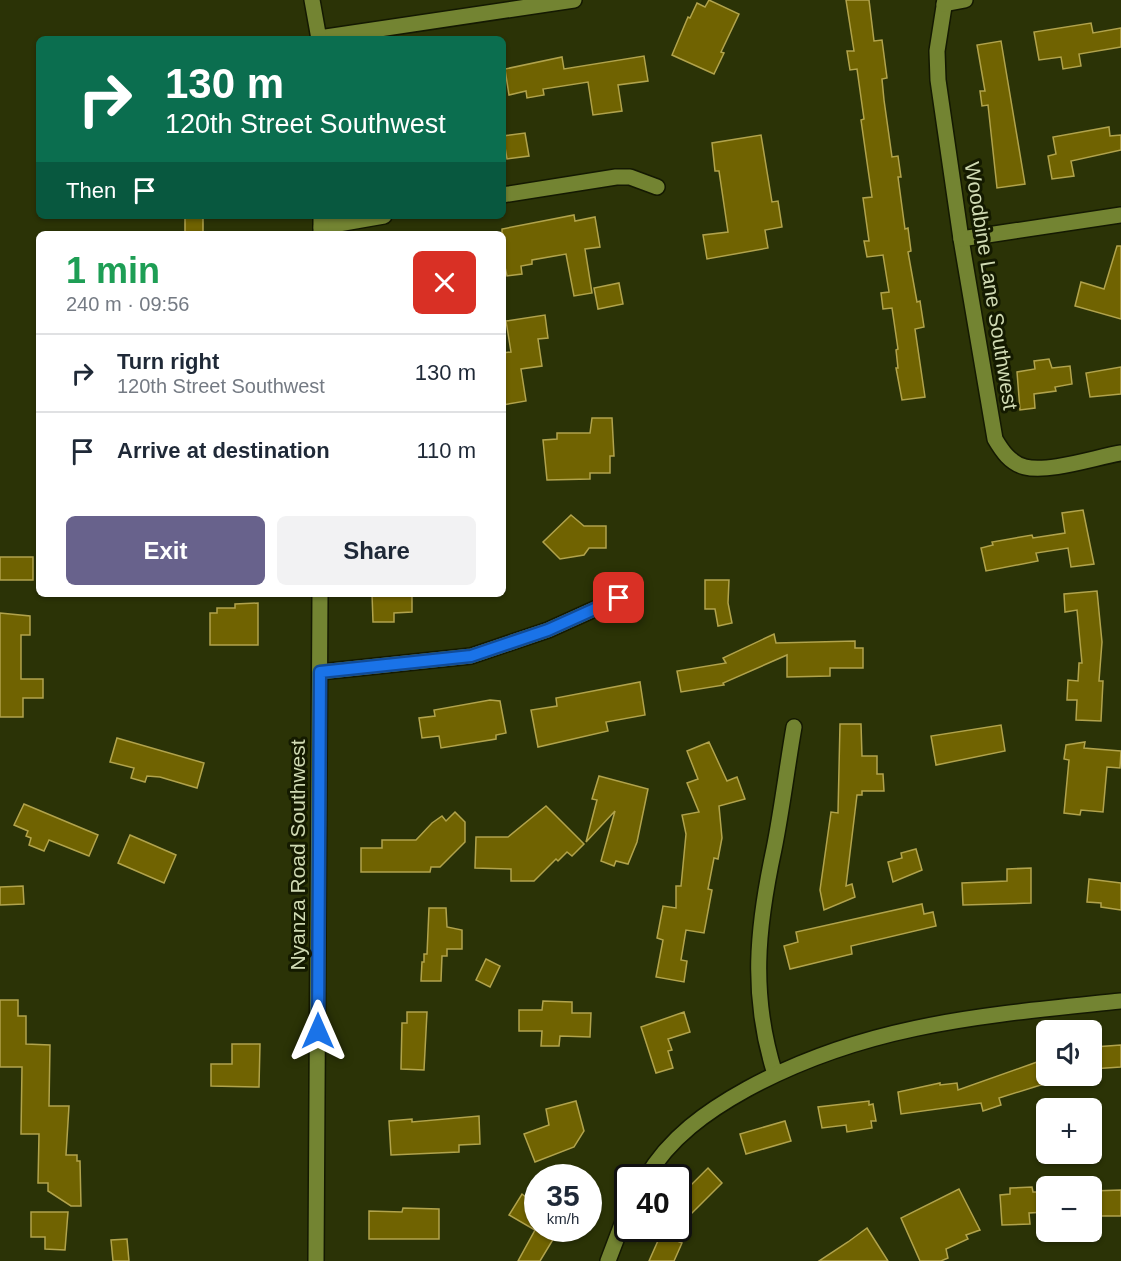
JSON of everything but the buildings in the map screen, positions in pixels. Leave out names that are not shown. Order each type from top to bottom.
[{"type":"street","points":[[312,0],[318,36]]},
{"type":"street","points":[[339,36],[574,0]]},
{"type":"street","points":[[944,2],[965,0]]},
{"type":"street","name":"Woodbine Lane Southwest","points":[[944,2],[937,51],[938,80],[961,239],[995,439],[1002,453],[1024,467],[1040,468],[1121,453]]},
{"type":"street","points":[[506,194],[616,177],[630,177],[657,187]]},
{"type":"street","points":[[961,239],[1121,215]]},
{"type":"street","points":[[321,226],[365,219]]},
{"type":"street","name":"Nyanza Road Southwest","points":[[316,1261],[320,597]]},
{"type":"street","points":[[320,672],[471,656],[548,630],[619,598]]},
{"type":"street","points":[[775,1074],[763,1036],[760,1015],[760,917],[794,727]]},
{"type":"street","points":[[654,1164],[687,1128],[721,1103],[775,1074],[832,1049],[920,1026],[977,1016],[1121,1001]]},
{"type":"street","points":[[608,1261],[615,1242]]},
{"type":"route","points":[[318,1031],[320,672],[442,661],[471,656],[594,612],[619,598]]}]
